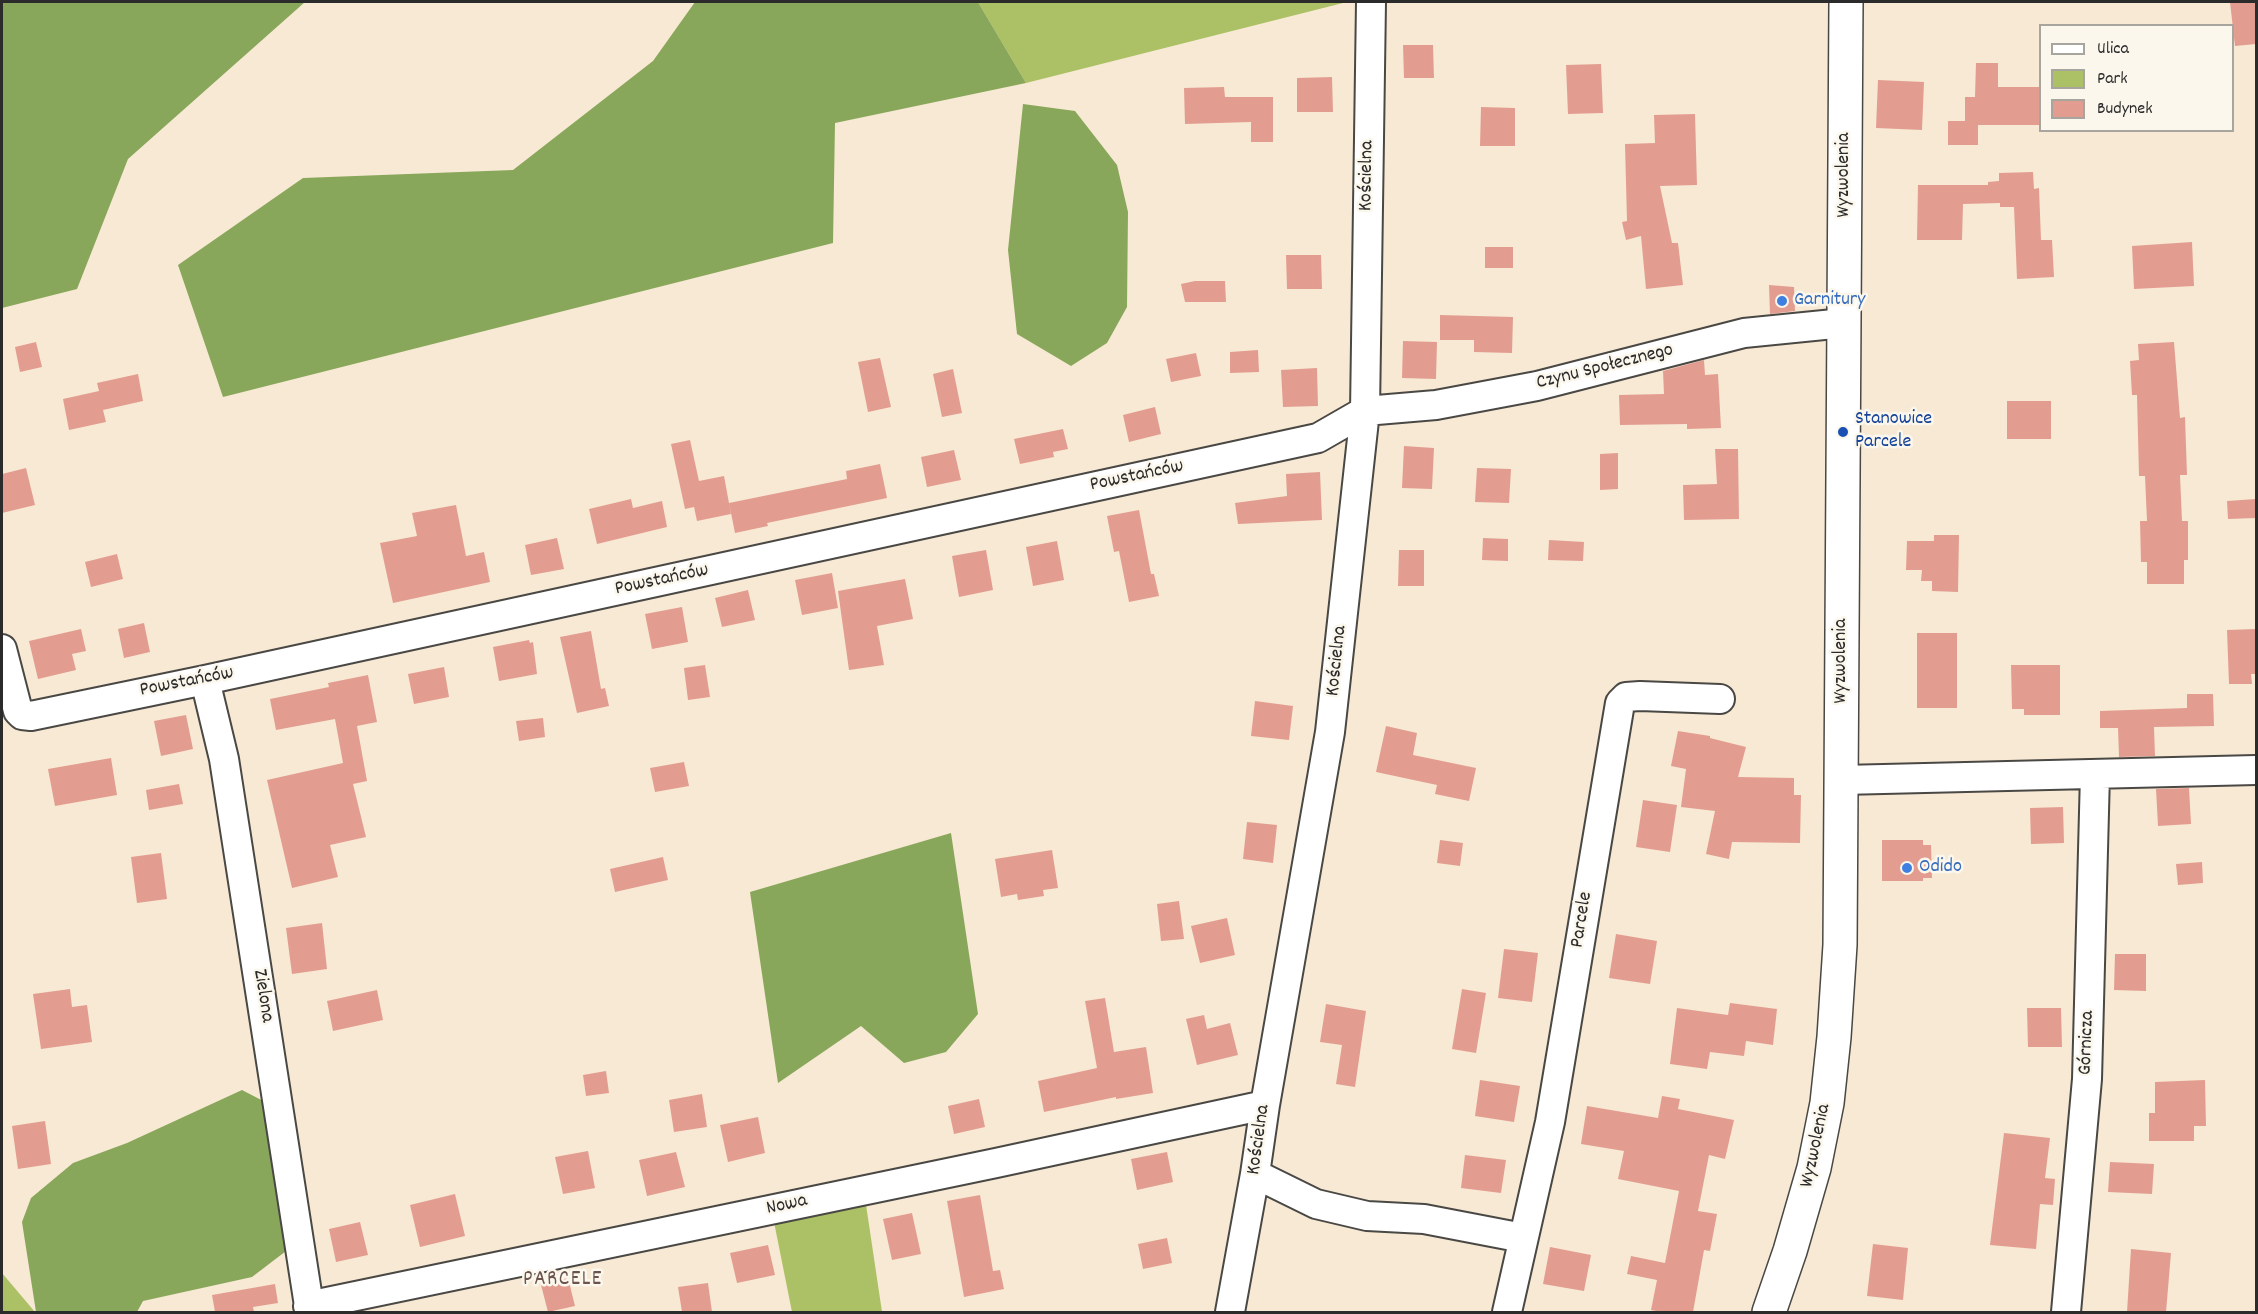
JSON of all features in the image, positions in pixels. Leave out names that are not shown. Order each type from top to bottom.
[{"type":"main road","name":"Wyzwolenia","points":[[1769,1312],[1790,1251],[1814,1168],[1827,1103],[1840,945],[1846,2]]},
{"type":"street","name":"Kościelna","points":[[1230,1312],[1330,732],[1365,411],[1371,2]]},
{"type":"street","name":"Czynu Społecznego","points":[[1365,411],[1436,405],[1537,386],[1744,333],[1845,323]]},
{"type":"street","name":"Powstańców","points":[[2,649],[18,711],[22,715],[31,716],[1318,438],[1365,411]]},
{"type":"street","name":"Zielona","points":[[206,680],[224,759],[276,1083],[309,1309]]},
{"type":"street","name":"Parcele","points":[[1507,1312],[1550,1122],[1620,703],[1626,697],[1640,696],[1720,699]]},
{"type":"street","points":[[1842,780],[2256,770]]},
{"type":"street","name":"Górnicza","points":[[2066,1312],[2087,1079],[2095,774]]},
{"type":"street","name":"Nowa","points":[[309,1309],[1265,1105]]},
{"type":"street","points":[[1255,1174],[1316,1204],[1367,1216],[1424,1219],[1523,1238]]},
{"type":"green space","points":[[2,2],[305,2],[128,159],[77,289],[2,308]]},
{"type":"green space","points":[[695,2],[978,2],[1026,83],[835,123],[833,243],[223,397],[178,265],[303,178],[513,170],[653,61]]},
{"type":"green space","points":[[978,2],[1343,2],[1343,3],[1026,83]]},
{"type":"green space","points":[[1023,104],[1075,111],[1117,165],[1128,212],[1127,307],[1107,343],[1071,366],[1017,334],[1008,250]]},
{"type":"green space","points":[[951,833],[978,1014],[946,1052],[904,1063],[861,1026],[778,1083],[750,892]]},
{"type":"green space","points":[[242,1090],[269,1104],[290,1248],[252,1277],[143,1301],[137,1312],[36,1312],[22,1222],[31,1198],[73,1163],[127,1143]]},
{"type":"green space","points":[[865,1198],[882,1312],[792,1312],[773,1217]]},
{"type":"green space","points":[[2,1273],[35,1312],[2,1312]]},
{"type":"building","points":[[2230,2],[2256,2],[2256,44],[2235,46]]},
{"type":"building","points":[[1403,45],[1433,45],[1434,78],[1404,78]]},
{"type":"building","points":[[1976,63],[1998,63],[1998,87],[2039,87],[2039,125],[1978,125],[1978,145],[1948,145],[1948,121],[1965,121],[1965,97],[1975,97]]},
{"type":"building","points":[[1601,64],[1603,113],[1568,114],[1566,65]]},
{"type":"building","points":[[1332,77],[1333,112],[1297,112],[1297,78]]},
{"type":"building","points":[[1878,80],[1924,82],[1922,130],[1876,128]]},
{"type":"building","points":[[1224,87],[1225,97],[1273,97],[1273,142],[1251,142],[1251,122],[1185,124],[1184,88]]},
{"type":"building","points":[[1481,107],[1515,108],[1515,146],[1480,146]]},
{"type":"building","points":[[1695,114],[1697,185],[1660,186],[1672,243],[1678,243],[1683,285],[1646,289],[1641,236],[1626,240],[1622,222],[1627,221],[1625,144],[1655,143],[1654,115]]},
{"type":"building","points":[[2033,172],[2034,189],[2039,188],[2041,240],[2052,240],[2054,277],[2017,279],[2014,207],[2000,207],[2000,203],[1963,204],[1962,240],[1917,240],[1918,185],[1988,185],[1988,182],[1999,181],[1999,173]]},
{"type":"building","points":[[2192,242],[2194,286],[2134,289],[2132,246]]},
{"type":"building","points":[[1485,247],[1513,247],[1513,268],[1485,268]]},
{"type":"building","points":[[1286,255],[1321,255],[1322,289],[1287,289]]},
{"type":"building","points":[[1195,281],[1225,281],[1226,302],[1185,302],[1181,284]]},
{"type":"building","name":"Garnitury","points":[[1769,285],[1794,287],[1795,311],[1770,314]]},
{"type":"building","points":[[1440,315],[1513,317],[1512,353],[1474,352],[1474,340],[1440,340]]},
{"type":"building","points":[[1403,341],[1437,342],[1436,379],[1402,378]]},
{"type":"building","points":[[36,342],[42,367],[20,372],[15,347]]},
{"type":"building","points":[[2174,342],[2180,418],[2185,417],[2187,475],[2180,475],[2182,521],[2188,521],[2188,560],[2184,560],[2184,584],[2147,584],[2147,562],[2141,562],[2140,521],[2147,521],[2145,476],[2139,476],[2137,395],[2132,395],[2130,361],[2139,360],[2138,344]]},
{"type":"building","points":[[1258,350],[1259,372],[1230,373],[1230,352]]},
{"type":"building","points":[[1196,353],[1201,376],[1171,382],[1166,359]]},
{"type":"building","points":[[880,358],[891,407],[868,412],[858,362]]},
{"type":"building","points":[[1704,360],[1705,375],[1718,374],[1721,428],[1687,429],[1687,424],[1620,425],[1619,395],[1664,394],[1663,371]]},
{"type":"building","points":[[1317,368],[1318,406],[1283,407],[1281,370]]},
{"type":"building","points":[[953,369],[962,413],[942,417],[933,374]]},
{"type":"building","points":[[138,374],[143,401],[103,410],[106,422],[69,430],[63,399],[99,391],[97,383]]},
{"type":"building","points":[[2007,401],[2051,401],[2051,439],[2007,439]]},
{"type":"building","points":[[1155,407],[1161,434],[1129,442],[1123,415]]},
{"type":"building","points":[[1063,429],[1068,449],[1053,452],[1054,457],[1020,464],[1014,439]]},
{"type":"building","points":[[690,440],[699,481],[724,476],[731,514],[697,521],[694,507],[685,509],[671,444]]},
{"type":"building","points":[[1404,446],[1434,448],[1432,489],[1402,488]]},
{"type":"building","points":[[1715,449],[1738,449],[1739,519],[1684,520],[1683,485],[1717,484]]},
{"type":"building","points":[[954,450],[961,480],[927,487],[921,457]]},
{"type":"building","points":[[1618,453],[1618,489],[1600,490],[1600,454]]},
{"type":"building","points":[[880,464],[887,498],[767,523],[768,526],[735,533],[729,503],[847,479],[846,471]]},
{"type":"building","points":[[26,468],[35,505],[2,513],[2,474]]},
{"type":"building","points":[[1477,468],[1511,469],[1509,503],[1475,502]]},
{"type":"building","points":[[1320,472],[1322,520],[1238,524],[1235,503],[1287,496],[1286,474]]},
{"type":"building","points":[[631,499],[633,508],[662,501],[667,527],[597,544],[589,509]]},
{"type":"building","points":[[2256,499],[2256,518],[2228,519],[2227,501]]},
{"type":"building","points":[[456,505],[466,556],[484,552],[490,582],[393,603],[380,543],[417,536],[412,513]]},
{"type":"building","points":[[1139,510],[1151,574],[1154,574],[1159,596],[1129,602],[1119,551],[1114,552],[1107,516]]},
{"type":"building","points":[[1934,535],[1959,535],[1958,592],[1932,591],[1932,581],[1921,581],[1922,570],[1906,570],[1907,541],[1934,541]]},
{"type":"building","points":[[557,538],[564,569],[531,575],[525,545]]},
{"type":"building","points":[[1483,538],[1508,539],[1508,561],[1482,560]]},
{"type":"building","points":[[1549,540],[1584,542],[1583,561],[1548,560]]},
{"type":"building","points":[[1057,541],[1064,580],[1033,586],[1026,547]]},
{"type":"building","points":[[986,550],[993,590],[959,597],[952,556]]},
{"type":"building","points":[[1399,550],[1424,550],[1424,586],[1398,586]]},
{"type":"building","points":[[117,554],[123,579],[91,587],[85,562]]},
{"type":"building","points":[[832,573],[838,608],[802,615],[795,580]]},
{"type":"building","points":[[905,579],[913,619],[877,626],[884,665],[849,670],[838,591]]},
{"type":"building","points":[[748,590],[755,620],[722,627],[715,598]]},
{"type":"building","points":[[682,607],[688,642],[652,649],[645,614]]},
{"type":"building","points":[[144,623],[150,652],[124,658],[118,629]]},
{"type":"building","points":[[81,629],[86,651],[72,654],[76,670],[38,679],[29,641]]},
{"type":"building","points":[[2256,629],[2256,674],[2251,674],[2252,684],[2229,684],[2227,630]]},
{"type":"building","points":[[591,631],[601,689],[605,688],[609,706],[577,713],[560,637]]},
{"type":"building","points":[[1917,633],[1957,633],[1957,708],[1917,708]]},
{"type":"building","points":[[529,640],[530,643],[533,642],[537,674],[499,681],[493,647]]},
{"type":"building","points":[[705,665],[710,697],[688,700],[684,668]]},
{"type":"building","points":[[2011,665],[2060,665],[2060,715],[2024,715],[2024,709],[2012,709]]},
{"type":"building","points":[[444,667],[449,697],[414,704],[408,674]]},
{"type":"building","points":[[368,675],[377,722],[357,726],[367,781],[353,784],[366,837],[330,845],[338,877],[292,888],[267,780],[343,763],[335,719],[276,730],[270,699],[329,687],[328,683]]},
{"type":"building","points":[[2187,694],[2213,694],[2214,726],[2154,727],[2155,756],[2119,757],[2118,728],[2100,728],[2100,711],[2187,708]]},
{"type":"building","points":[[1255,701],[1293,706],[1289,740],[1251,736]]},
{"type":"building","points":[[186,715],[193,749],[161,756],[154,721]]},
{"type":"building","points":[[543,718],[545,737],[519,741],[516,721]]},
{"type":"building","points":[[1386,726],[1417,733],[1413,755],[1476,768],[1469,801],[1435,794],[1437,785],[1376,772]]},
{"type":"building","points":[[1678,731],[1710,736],[1710,738],[1746,747],[1738,777],[1794,778],[1794,795],[1801,795],[1800,843],[1732,842],[1729,859],[1706,854],[1715,811],[1681,807],[1686,769],[1671,766]]},
{"type":"building","points":[[111,758],[117,795],[55,806],[48,769]]},
{"type":"building","points":[[684,762],[689,786],[655,792],[650,768]]},
{"type":"building","points":[[179,784],[183,804],[149,810],[146,790]]},
{"type":"building","points":[[2189,788],[2191,824],[2158,826],[2156,789]]},
{"type":"building","points":[[1643,800],[1677,805],[1670,852],[1636,847]]},
{"type":"building","points":[[2063,807],[2064,843],[2031,844],[2030,808]]},
{"type":"building","points":[[1247,822],[1277,825],[1273,863],[1243,859]]},
{"type":"building","points":[[1440,840],[1463,843],[1460,866],[1437,863]]},
{"type":"building","name":"Odido","points":[[1882,840],[1923,840],[1923,845],[1931,845],[1932,878],[1923,878],[1923,881],[1882,881]]},
{"type":"building","points":[[1052,850],[1058,888],[1043,890],[1044,896],[1018,900],[1017,894],[1001,897],[995,859]]},
{"type":"building","points":[[161,853],[167,899],[137,903],[131,857]]},
{"type":"building","points":[[663,857],[668,880],[615,892],[610,869]]},
{"type":"building","points":[[2202,862],[2203,883],[2178,885],[2176,864]]},
{"type":"building","points":[[1179,901],[1184,939],[1161,941],[1157,904]]},
{"type":"building","points":[[1227,918],[1235,955],[1200,963],[1191,926]]},
{"type":"building","points":[[322,923],[327,969],[292,974],[286,928]]},
{"type":"building","points":[[1616,934],[1657,941],[1650,984],[1609,978]]},
{"type":"building","points":[[1504,949],[1538,953],[1532,1002],[1498,998]]},
{"type":"building","points":[[2115,954],[2146,954],[2146,991],[2114,990]]},
{"type":"building","points":[[70,989],[72,1007],[87,1005],[92,1042],[41,1049],[33,994]]},
{"type":"building","points":[[1462,989],[1486,993],[1476,1053],[1452,1049]]},
{"type":"building","points":[[377,990],[383,1020],[333,1031],[327,1001]]},
{"type":"building","points":[[1105,998],[1114,1052],[1146,1047],[1153,1093],[1116,1099],[1116,1097],[1044,1112],[1038,1081],[1097,1068],[1085,1001]]},
{"type":"building","points":[[1730,1003],[1777,1009],[1773,1045],[1746,1041],[1744,1056],[1710,1052],[1707,1069],[1670,1064],[1677,1008],[1728,1015]]},
{"type":"building","points":[[1326,1004],[1366,1011],[1355,1087],[1336,1084],[1342,1045],[1320,1042]]},
{"type":"building","points":[[2027,1008],[2061,1008],[2062,1047],[2028,1047]]},
{"type":"building","points":[[1204,1015],[1207,1029],[1230,1023],[1238,1055],[1197,1065],[1186,1019]]},
{"type":"building","points":[[606,1071],[609,1093],[586,1096],[583,1075]]},
{"type":"building","points":[[1480,1080],[1520,1086],[1514,1122],[1475,1116]]},
{"type":"building","points":[[2205,1080],[2206,1126],[2194,1126],[2194,1141],[2149,1141],[2149,1113],[2155,1113],[2155,1082]]},
{"type":"building","points":[[702,1094],[707,1127],[674,1132],[669,1100]]},
{"type":"building","points":[[1662,1096],[1680,1099],[1678,1109],[1734,1120],[1725,1159],[1709,1155],[1698,1211],[1717,1214],[1710,1251],[1704,1250],[1693,1312],[1651,1310],[1657,1280],[1627,1274],[1631,1256],[1665,1263],[1679,1191],[1618,1179],[1624,1151],[1581,1144],[1587,1106],[1658,1118]]},
{"type":"building","points":[[979,1099],[985,1127],[954,1134],[948,1106]]},
{"type":"building","points":[[758,1117],[765,1153],[728,1162],[720,1125]]},
{"type":"building","points":[[45,1121],[51,1164],[18,1169],[12,1126]]},
{"type":"building","points":[[2004,1133],[2050,1138],[2045,1178],[2055,1179],[2053,1205],[2040,1204],[2036,1249],[1990,1245]]},
{"type":"building","points":[[588,1151],[595,1188],[563,1194],[555,1157]]},
{"type":"building","points":[[676,1152],[685,1187],[647,1196],[639,1160]]},
{"type":"building","points":[[1167,1152],[1173,1182],[1137,1190],[1131,1159]]},
{"type":"building","points":[[1465,1155],[1506,1160],[1501,1193],[1461,1188]]},
{"type":"building","points":[[2110,1162],[2154,1164],[2152,1194],[2108,1192]]},
{"type":"building","points":[[455,1194],[465,1236],[420,1247],[410,1205]]},
{"type":"building","points":[[980,1195],[993,1271],[1000,1270],[1004,1289],[964,1297],[947,1201]]},
{"type":"building","points":[[912,1213],[921,1254],[892,1260],[883,1219]]},
{"type":"building","points":[[360,1222],[368,1255],[336,1262],[329,1229]]},
{"type":"building","points":[[1167,1238],[1172,1263],[1143,1269],[1138,1244]]},
{"type":"building","points":[[1873,1244],[1908,1248],[1903,1300],[1867,1296]]},
{"type":"building","points":[[768,1245],[775,1275],[737,1283],[730,1253]]},
{"type":"building","points":[[1550,1247],[1591,1255],[1584,1291],[1543,1284]]},
{"type":"building","points":[[2131,1249],[2171,1253],[2166,1312],[2127,1312]]},
{"type":"building","points":[[568,1278],[575,1306],[548,1312],[541,1285]]},
{"type":"building","points":[[708,1283],[712,1312],[682,1312],[678,1287]]},
{"type":"building","points":[[275,1284],[278,1303],[253,1307],[254,1312],[215,1312],[212,1295]]},
{"type":"place","name":"Garnitury","points":[[1782,301]]},
{"type":"place","name":"Stanowice Parcele","points":[[1843,432]]},
{"type":"place","name":"Odido","points":[[1907,868]]},
{"type":"district","name":"PARCELE","points":[[563,1281]]}]
